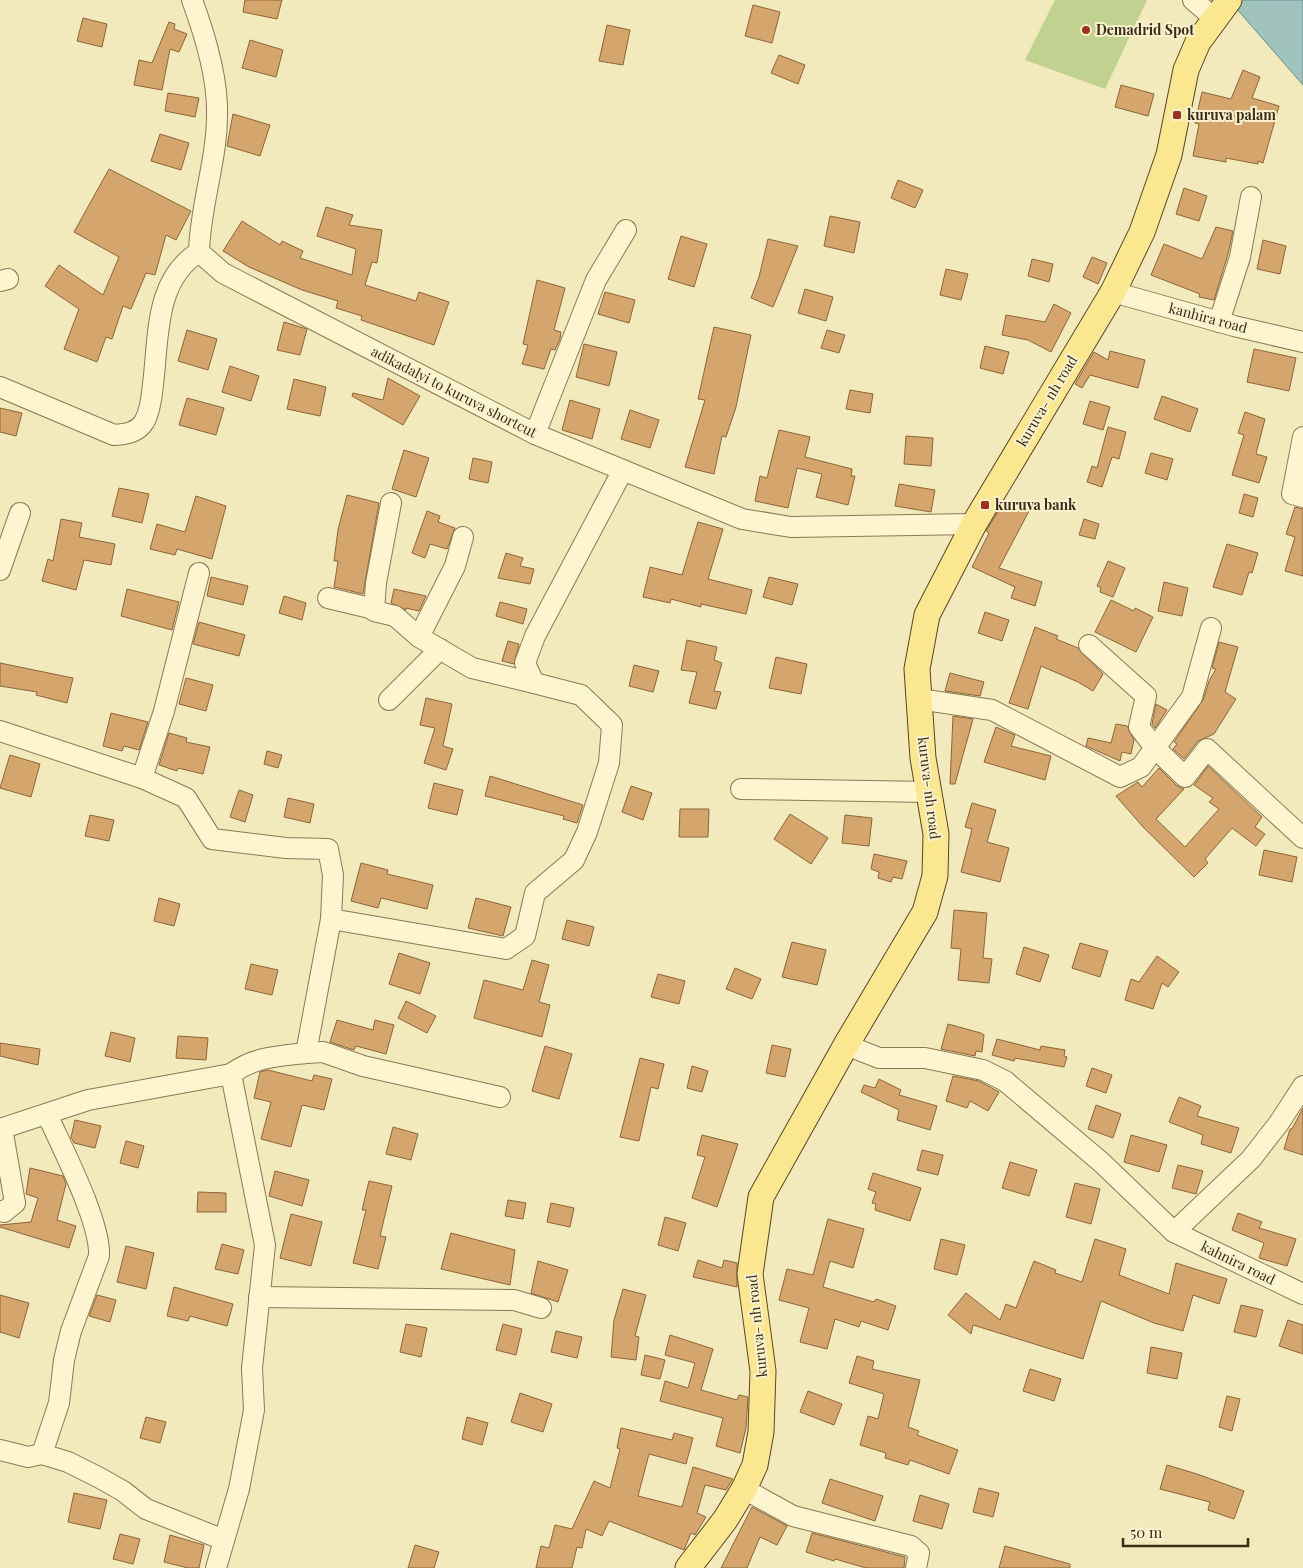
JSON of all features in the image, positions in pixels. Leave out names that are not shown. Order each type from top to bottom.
[{"type":"main road","name":"kuruva- nh road","points":[[688,1568],[725,1520],[744,1489],[755,1465],[761,1432],[763,1371],[750,1274],[761,1197],[846,1045],[925,912],[936,876],[936,834],[923,758],[917,669],[927,615],[974,524],[1113,292],[1142,232],[1169,155],[1186,70],[1198,42],[1220,10]]},
{"type":"street","points":[[0,387],[114,435],[130,434],[144,422],[152,395],[162,305],[170,283],[183,263],[199,252],[218,115],[213,76],[199,17],[192,0]]},
{"type":"street","points":[[1193,0],[1220,10]]},
{"type":"street","points":[[1219,322],[1240,257],[1251,197]]},
{"type":"street","points":[[535,434],[596,280],[626,230]]},
{"type":"street","name":"adikadalyi to kuruva shortcut","points":[[199,252],[223,273],[535,434],[742,519],[783,526],[974,524]]},
{"type":"street","name":"kanhira road","points":[[1113,292],[1219,322],[1303,342]]},
{"type":"street","points":[[1303,437],[1292,494],[1303,497]]},
{"type":"street","points":[[534,683],[525,663],[535,636],[623,470]]},
{"type":"street","points":[[374,609],[376,583],[390,503]]},
{"type":"street","points":[[0,570],[20,513]]},
{"type":"street","points":[[419,637],[455,566],[463,537]]},
{"type":"street","points":[[142,778],[164,711],[199,573]]},
{"type":"street","points":[[328,598],[395,616],[419,637],[472,668],[581,695],[612,725],[609,763],[587,832],[574,860],[535,893],[525,936],[506,949],[331,919]]},
{"type":"street","points":[[919,698],[992,710],[1120,777],[1141,767],[1192,697],[1211,628]]},
{"type":"street","points":[[1089,646],[1146,696],[1138,727],[1155,748],[1185,777],[1207,749],[1303,838]]},
{"type":"street","points":[[389,700],[440,649]]},
{"type":"street","points":[[0,731],[142,778],[186,798],[212,840],[286,848],[328,849],[333,875],[331,919],[306,1053]]},
{"type":"street","points":[[741,789],[929,792]]},
{"type":"street","name":"kahnira road","points":[[846,1045],[878,1058],[925,1058],[984,1070],[1005,1081],[1101,1162],[1174,1232],[1303,1294]]},
{"type":"street","points":[[0,1212],[4,1212],[16,1203],[1,1129],[88,1100],[231,1074],[241,1066],[267,1058],[323,1052],[363,1066],[500,1097]]},
{"type":"street","points":[[216,1568],[239,1489],[254,1410],[252,1368],[265,1245],[231,1074]]},
{"type":"street","points":[[1174,1232],[1251,1159],[1279,1123],[1303,1086]]},
{"type":"street","points":[[42,1454],[58,1403],[64,1360],[71,1331],[99,1256],[100,1244],[93,1221],[47,1114]]},
{"type":"street","points":[[260,1297],[514,1300],[541,1308]]},
{"type":"street","points":[[0,1450],[28,1457],[42,1454],[68,1462],[123,1491],[146,1509],[224,1540]]},
{"type":"street","points":[[744,1489],[794,1516],[911,1546],[919,1552],[916,1568]]},
{"type":"green space","name":"Demadrid Spot","points":[[1055,0],[1147,0],[1105,89],[1025,60]]},
{"type":"water","points":[[1229,0],[1303,0],[1303,85]]},
{"type":"building","points":[[245,0],[282,0],[277,19],[243,12]]},
{"type":"building","points":[[753,5],[780,12],[772,43],[745,36]]},
{"type":"building","points":[[83,18],[107,24],[102,47],[77,41]]},
{"type":"building","points":[[169,22],[175,24],[174,29],[187,34],[179,52],[170,49],[162,90],[134,85],[139,60],[152,63]]},
{"type":"building","points":[[607,25],[630,30],[623,65],[599,61]]},
{"type":"building","points":[[250,40],[283,50],[276,77],[242,68]]},
{"type":"building","points":[[779,55],[805,65],[798,84],[771,73]]},
{"type":"building","points":[[1243,70],[1260,77],[1252,98],[1279,106],[1263,163],[1258,161],[1258,164],[1226,158],[1226,162],[1193,156],[1199,124],[1195,123],[1202,92],[1231,99]]},
{"type":"building","points":[[1121,85],[1154,94],[1148,116],[1115,107]]},
{"type":"building","points":[[168,93],[199,98],[195,117],[165,111]]},
{"type":"building","points":[[233,114],[270,125],[260,156],[227,146]]},
{"type":"building","points":[[160,134],[189,143],[181,170],[151,161]]},
{"type":"building","points":[[109,169],[191,211],[176,240],[166,235],[155,275],[146,273],[131,309],[123,306],[112,339],[106,337],[97,362],[64,349],[79,309],[45,286],[59,265],[103,295],[119,257],[74,232]]},
{"type":"building","points":[[898,180],[923,190],[915,208],[891,198]]},
{"type":"building","points":[[1184,188],[1207,196],[1199,221],[1176,214]]},
{"type":"building","points":[[326,207],[353,215],[349,225],[382,230],[377,263],[372,262],[365,285],[416,301],[419,292],[449,302],[434,345],[361,320],[362,316],[336,308],[338,301],[302,290],[249,267],[223,251],[242,221],[280,245],[282,241],[303,251],[300,258],[352,275],[356,249],[317,236]]},
{"type":"building","points":[[830,216],[860,222],[854,253],[824,246]]},
{"type":"building","points":[[1216,227],[1233,231],[1214,300],[1199,297],[1200,294],[1151,275],[1164,244],[1202,259]]},
{"type":"building","points":[[681,236],[707,244],[694,287],[668,279]]},
{"type":"building","points":[[768,239],[798,246],[773,307],[751,298],[759,277]]},
{"type":"building","points":[[1263,240],[1286,246],[1280,274],[1257,269]]},
{"type":"building","points":[[1092,257],[1107,263],[1098,284],[1083,277]]},
{"type":"building","points":[[1032,259],[1053,264],[1049,282],[1028,276]]},
{"type":"building","points":[[946,269],[968,274],[961,300],[940,295]]},
{"type":"building","points":[[537,280],[565,288],[554,330],[561,332],[560,339],[555,350],[551,349],[544,369],[522,364],[528,345],[523,344]]},
{"type":"building","points":[[805,289],[833,297],[826,321],[798,313]]},
{"type":"building","points":[[605,292],[635,300],[629,323],[598,314]]},
{"type":"building","points":[[1054,304],[1071,313],[1051,352],[1028,340],[1002,335],[1006,315],[1045,322]]},
{"type":"building","points":[[284,322],[307,329],[300,355],[277,350]]},
{"type":"building","points":[[714,327],[751,335],[736,407],[726,437],[722,436],[714,474],[685,467],[705,400],[698,399]]},
{"type":"building","points":[[187,330],[217,339],[208,370],[178,361]]},
{"type":"building","points":[[827,330],[845,335],[839,353],[821,348]]},
{"type":"building","points":[[584,344],[617,352],[609,386],[576,377]]},
{"type":"building","points":[[985,346],[1009,352],[1003,374],[980,368]]},
{"type":"building","points":[[1254,349],[1296,358],[1289,391],[1247,382]]},
{"type":"building","points":[[1110,351],[1145,360],[1138,388],[1090,375],[1082,388],[1075,384],[1094,352],[1108,360]]},
{"type":"building","points":[[230,366],[259,376],[251,401],[222,392]]},
{"type":"building","points":[[388,378],[420,396],[403,425],[352,396],[353,393],[383,400]]},
{"type":"building","points":[[294,379],[326,387],[320,416],[287,409]]},
{"type":"building","points":[[850,390],[873,394],[870,413],[846,409]]},
{"type":"building","points":[[1162,396],[1198,409],[1190,432],[1154,419]]},
{"type":"building","points":[[187,398],[224,408],[216,435],[179,425]]},
{"type":"building","points":[[570,400],[600,409],[592,439],[562,430]]},
{"type":"building","points":[[1090,401],[1110,407],[1103,430],[1083,424]]},
{"type":"building","points":[[0,408],[22,413],[16,436],[0,432]]},
{"type":"building","points":[[630,410],[659,420],[650,448],[621,439]]},
{"type":"building","points":[[1245,412],[1265,419],[1256,454],[1267,457],[1259,483],[1232,475],[1244,435],[1238,433]]},
{"type":"building","points":[[1108,427],[1126,432],[1119,459],[1112,457],[1102,487],[1087,482],[1092,466],[1097,468]]},
{"type":"building","points":[[779,430],[810,437],[805,457],[852,469],[851,476],[855,476],[848,505],[816,497],[822,474],[797,468],[788,508],[755,501],[760,476],[767,478]]},
{"type":"building","points":[[906,436],[933,438],[931,466],[904,464]]},
{"type":"building","points":[[404,450],[429,458],[416,497],[392,489]]},
{"type":"building","points":[[1151,453],[1173,459],[1167,480],[1145,473]]},
{"type":"building","points":[[473,458],[492,462],[488,483],[469,479]]},
{"type":"building","points":[[899,484],[935,490],[931,512],[895,506]]},
{"type":"building","points":[[119,488],[149,494],[142,523],[112,516]]},
{"type":"building","points":[[1244,494],[1258,498],[1253,517],[1239,513]]},
{"type":"building","points":[[347,495],[379,503],[363,594],[334,587],[338,561],[334,561],[338,530]]},
{"type":"building","points":[[196,496],[226,506],[212,559],[177,549],[175,555],[150,549],[157,524],[185,532]]},
{"type":"building","points":[[1005,500],[1029,511],[999,568],[1042,582],[1035,606],[1011,598],[1015,587],[972,567],[989,533],[986,531]]},
{"type":"building","points":[[1295,507],[1303,509],[1303,576],[1285,571],[1295,537],[1286,534]]},
{"type":"building","points":[[427,511],[440,516],[438,522],[455,528],[447,549],[430,544],[425,558],[412,553]]},
{"type":"building","points":[[61,519],[82,523],[79,537],[115,544],[111,565],[84,560],[76,590],[42,581],[48,559],[53,561]]},
{"type":"building","points":[[1084,519],[1099,524],[1095,539],[1079,535]]},
{"type":"building","points":[[698,522],[723,529],[708,579],[752,590],[746,614],[701,604],[701,607],[671,599],[670,603],[643,597],[650,567],[682,575]]},
{"type":"building","points":[[1227,544],[1258,553],[1252,573],[1249,572],[1242,595],[1213,587]]},
{"type":"building","points":[[506,553],[523,558],[520,566],[534,569],[530,584],[498,578]]},
{"type":"building","points":[[1108,561],[1125,568],[1113,597],[1100,592],[1101,588],[1097,586]]},
{"type":"building","points":[[211,577],[248,586],[243,605],[207,596]]},
{"type":"building","points":[[769,577],[798,584],[792,605],[763,597]]},
{"type":"building","points":[[1164,582],[1188,588],[1182,616],[1158,611]]},
{"type":"building","points":[[127,589],[179,602],[172,630],[121,616]]},
{"type":"building","points":[[394,589],[426,596],[419,611],[406,608],[406,610],[391,603]]},
{"type":"building","points":[[284,596],[306,603],[302,620],[279,613]]},
{"type":"building","points":[[1111,600],[1134,611],[1135,608],[1153,617],[1136,652],[1095,632]]},
{"type":"building","points":[[500,602],[527,609],[523,624],[496,616]]},
{"type":"building","points":[[985,612],[1009,620],[1002,641],[978,633]]},
{"type":"building","points":[[199,622],[245,635],[239,656],[193,644]]},
{"type":"building","points":[[1035,627],[1058,636],[1056,639],[1078,648],[1103,674],[1093,691],[1078,682],[1041,666],[1028,709],[1009,703]]},
{"type":"building","points":[[687,640],[717,647],[714,660],[722,663],[714,691],[721,692],[716,709],[689,703],[697,672],[681,670]]},
{"type":"building","points":[[508,641],[519,644],[514,664],[502,661]]},
{"type":"building","points":[[1219,642],[1238,647],[1225,692],[1236,699],[1214,734],[1198,741],[1184,759],[1173,749],[1177,744],[1174,742],[1203,700],[1209,681],[1216,669],[1212,668]]},
{"type":"building","points":[[776,657],[807,664],[801,694],[769,688]]},
{"type":"building","points":[[0,663],[73,678],[67,703],[36,695],[37,692],[0,686]]},
{"type":"building","points":[[634,665],[659,671],[653,692],[629,686]]},
{"type":"building","points":[[950,673],[984,682],[980,696],[945,691]]},
{"type":"building","points":[[186,678],[213,685],[206,711],[179,704]]},
{"type":"building","points":[[426,698],[452,704],[443,746],[453,749],[446,770],[424,763],[435,728],[420,725]]},
{"type":"building","points":[[1156,704],[1167,710],[1155,728],[1152,724]]},
{"type":"building","points":[[111,713],[148,722],[139,750],[124,746],[122,751],[103,746]]},
{"type":"building","points":[[953,716],[973,719],[955,784],[950,784]]},
{"type":"building","points":[[1116,724],[1127,726],[1134,740],[1131,754],[1122,752],[1120,761],[1086,746],[1088,738],[1111,743]]},
{"type":"building","points":[[996,727],[1015,735],[1011,746],[1051,756],[1045,780],[984,762]]},
{"type":"building","points":[[169,733],[187,738],[186,742],[210,747],[203,774],[178,768],[177,771],[159,765]]},
{"type":"building","points":[[267,751],[282,755],[278,768],[264,764]]},
{"type":"building","points":[[10,755],[40,764],[31,797],[0,788]]},
{"type":"building","points":[[1208,766],[1262,817],[1255,827],[1265,834],[1256,846],[1232,828],[1205,859],[1208,863],[1194,877],[1144,828],[1116,796],[1138,782],[1142,787],[1159,768],[1177,786],[1184,789],[1156,819],[1185,847],[1219,809],[1209,802],[1213,798],[1194,785]]},
{"type":"building","points":[[490,776],[583,805],[577,823],[563,819],[564,816],[485,796]]},
{"type":"building","points":[[434,783],[463,790],[457,815],[428,808]]},
{"type":"building","points":[[631,786],[652,793],[643,820],[622,812]]},
{"type":"building","points":[[239,790],[253,795],[245,822],[230,817]]},
{"type":"building","points":[[288,798],[314,804],[310,823],[284,817]]},
{"type":"building","points":[[972,803],[996,810],[987,842],[1009,848],[1000,882],[961,872],[972,829],[965,827]]},
{"type":"building","points":[[680,809],[709,809],[708,837],[679,837]]},
{"type":"building","points":[[790,814],[828,838],[811,864],[774,839]]},
{"type":"building","points":[[90,815],[114,820],[109,841],[85,836]]},
{"type":"building","points":[[845,815],[872,818],[869,846],[842,843]]},
{"type":"building","points":[[1264,850],[1297,857],[1292,882],[1259,875]]},
{"type":"building","points":[[874,854],[907,861],[902,879],[893,877],[891,882],[878,878],[879,872],[871,869]]},
{"type":"building","points":[[361,863],[388,870],[387,874],[433,885],[427,909],[381,898],[378,908],[351,901]]},
{"type":"building","points":[[159,898],[180,904],[174,926],[154,921]]},
{"type":"building","points":[[476,898],[511,907],[503,936],[468,928]]},
{"type":"building","points":[[954,910],[987,913],[983,958],[992,959],[989,983],[958,980],[961,949],[951,948]]},
{"type":"building","points":[[567,920],[594,927],[589,946],[562,939]]},
{"type":"building","points":[[792,942],[826,950],[817,985],[782,977]]},
{"type":"building","points":[[1080,943],[1108,951],[1100,977],[1072,968]]},
{"type":"building","points":[[1024,947],[1049,955],[1040,982],[1016,974]]},
{"type":"building","points":[[399,953],[430,963],[420,994],[389,984]]},
{"type":"building","points":[[1157,956],[1179,972],[1168,987],[1162,983],[1153,1009],[1125,1000],[1131,979],[1139,982]]},
{"type":"building","points":[[532,960],[549,965],[539,1002],[550,1005],[542,1037],[474,1018],[484,980],[523,990]]},
{"type":"building","points":[[251,964],[278,970],[272,995],[245,989]]},
{"type":"building","points":[[735,968],[761,979],[752,999],[726,989]]},
{"type":"building","points":[[658,974],[685,981],[679,1004],[651,997]]},
{"type":"building","points":[[406,1001],[436,1016],[427,1033],[398,1018]]},
{"type":"building","points":[[337,1020],[373,1030],[375,1020],[394,1025],[386,1054],[356,1046],[354,1050],[330,1042]]},
{"type":"building","points":[[948,1024],[984,1035],[982,1052],[976,1051],[975,1056],[941,1049]]},
{"type":"building","points":[[111,1032],[135,1038],[130,1062],[105,1056]]},
{"type":"building","points":[[178,1036],[208,1038],[206,1060],[176,1058]]},
{"type":"building","points":[[997,1039],[1040,1050],[1041,1046],[1065,1050],[1064,1056],[1067,1057],[1064,1067],[1015,1058],[1014,1061],[992,1055]]},
{"type":"building","points":[[0,1043],[40,1049],[38,1065],[0,1056]]},
{"type":"building","points":[[772,1045],[791,1049],[785,1077],[766,1073]]},
{"type":"building","points":[[545,1046],[572,1054],[559,1099],[532,1091]]},
{"type":"building","points":[[640,1058],[664,1064],[658,1089],[651,1087],[639,1141],[620,1137]]},
{"type":"building","points":[[692,1066],[708,1071],[702,1092],[687,1088]]},
{"type":"building","points":[[1092,1068],[1112,1075],[1106,1093],[1086,1086]]},
{"type":"building","points":[[268,1070],[312,1081],[314,1075],[332,1079],[324,1110],[302,1105],[291,1147],[261,1139],[271,1102],[254,1098],[260,1072]]},
{"type":"building","points":[[953,1076],[979,1081],[999,1092],[988,1111],[970,1101],[967,1108],[946,1101]]},
{"type":"building","points":[[879,1079],[901,1090],[899,1095],[937,1106],[930,1130],[897,1120],[899,1110],[861,1092],[864,1085],[875,1088]]},
{"type":"building","points":[[1179,1097],[1201,1106],[1197,1116],[1239,1128],[1231,1153],[1201,1144],[1203,1135],[1169,1122]]},
{"type":"building","points":[[1096,1105],[1121,1114],[1113,1138],[1088,1129]]},
{"type":"building","points":[[1303,1108],[1303,1155],[1284,1149],[1290,1129],[1292,1129]]},
{"type":"building","points":[[75,1120],[101,1126],[95,1148],[74,1143],[71,1137]]},
{"type":"building","points":[[393,1127],[418,1134],[411,1160],[386,1154]]},
{"type":"building","points":[[702,1135],[738,1144],[717,1207],[692,1198],[705,1157],[697,1155]]},
{"type":"building","points":[[1131,1135],[1167,1145],[1159,1172],[1124,1162]]},
{"type":"building","points":[[126,1141],[144,1146],[138,1168],[120,1163]]},
{"type":"building","points":[[922,1150],[943,1155],[938,1175],[917,1170]]},
{"type":"building","points":[[1010,1162],[1037,1170],[1029,1196],[1002,1188]]},
{"type":"building","points":[[1178,1165],[1203,1171],[1196,1194],[1172,1188]]},
{"type":"building","points":[[30,1168],[63,1176],[66,1184],[57,1220],[76,1226],[69,1248],[0,1227],[0,1225],[31,1222],[38,1198],[26,1194]]},
{"type":"building","points":[[275,1171],[309,1180],[302,1206],[269,1196]]},
{"type":"building","points":[[873,1173],[921,1188],[910,1221],[875,1210],[876,1204],[872,1203],[876,1192],[868,1189]]},
{"type":"building","points":[[369,1181],[392,1186],[380,1236],[386,1237],[378,1269],[353,1263],[366,1210],[362,1210]]},
{"type":"building","points":[[1075,1183],[1100,1189],[1091,1224],[1066,1217]]},
{"type":"building","points":[[198,1192],[226,1193],[226,1212],[197,1212]]},
{"type":"building","points":[[508,1200],[526,1203],[523,1219],[505,1216]]},
{"type":"building","points":[[551,1203],[574,1208],[570,1227],[547,1222]]},
{"type":"building","points":[[1238,1213],[1262,1222],[1259,1228],[1296,1239],[1287,1266],[1259,1258],[1264,1243],[1232,1230]]},
{"type":"building","points":[[291,1214],[322,1222],[311,1266],[280,1258]]},
{"type":"building","points":[[665,1217],[686,1223],[678,1251],[658,1245]]},
{"type":"building","points":[[828,1219],[864,1229],[853,1268],[830,1261],[823,1287],[874,1302],[876,1299],[896,1306],[888,1330],[861,1321],[859,1327],[835,1319],[827,1349],[800,1342],[809,1308],[779,1300],[787,1269],[813,1275]]},
{"type":"building","points":[[451,1233],[515,1250],[510,1285],[441,1269]]},
{"type":"building","points":[[941,1239],[965,1245],[957,1275],[934,1269]]},
{"type":"building","points":[[1095,1239],[1126,1249],[1119,1275],[1169,1294],[1176,1263],[1227,1279],[1219,1304],[1193,1295],[1183,1331],[1154,1323],[1101,1301],[1083,1359],[973,1325],[971,1334],[948,1315],[966,1293],[1000,1320],[1006,1304],[1016,1308],[1034,1261],[1056,1270],[1055,1273],[1082,1282]]},
{"type":"building","points":[[222,1244],[244,1250],[238,1274],[215,1269]]},
{"type":"building","points":[[126,1246],[154,1253],[146,1289],[117,1282]]},
{"type":"building","points":[[698,1260],[722,1268],[724,1260],[737,1263],[737,1287],[693,1277]]},
{"type":"building","points":[[538,1261],[568,1270],[558,1302],[531,1293]]},
{"type":"building","points":[[174,1287],[233,1304],[227,1326],[190,1316],[188,1321],[167,1316]]},
{"type":"building","points":[[623,1289],[646,1295],[635,1336],[639,1337],[636,1360],[611,1357],[614,1320]]},
{"type":"building","points":[[0,1295],[29,1303],[19,1338],[0,1332]]},
{"type":"building","points":[[97,1295],[116,1300],[110,1322],[89,1316]]},
{"type":"building","points":[[1241,1305],[1263,1310],[1256,1337],[1234,1332]]},
{"type":"building","points":[[1288,1320],[1303,1325],[1303,1354],[1279,1346]]},
{"type":"building","points":[[406,1324],[427,1328],[421,1357],[400,1352]]},
{"type":"building","points":[[503,1324],[522,1329],[516,1355],[496,1350]]},
{"type":"building","points":[[556,1331],[582,1337],[577,1358],[551,1352]]},
{"type":"building","points":[[670,1335],[713,1349],[701,1390],[737,1400],[739,1395],[748,1397],[746,1428],[740,1453],[716,1446],[723,1418],[660,1401],[665,1381],[688,1388],[695,1363],[665,1355]]},
{"type":"building","points":[[1151,1347],[1182,1353],[1177,1379],[1147,1373]]},
{"type":"building","points":[[645,1355],[665,1360],[660,1379],[641,1375]]},
{"type":"building","points":[[857,1356],[874,1361],[872,1369],[920,1380],[908,1427],[919,1431],[917,1435],[958,1450],[949,1474],[910,1460],[908,1465],[885,1458],[886,1453],[860,1445],[868,1416],[878,1419],[884,1394],[849,1383]]},
{"type":"building","points":[[1030,1369],[1061,1379],[1054,1401],[1023,1391]]},
{"type":"building","points":[[808,1391],[842,1404],[834,1425],[800,1412]]},
{"type":"building","points":[[520,1393],[552,1404],[543,1432],[511,1422]]},
{"type":"building","points":[[1227,1396],[1240,1399],[1232,1431],[1219,1427]]},
{"type":"building","points":[[146,1417],[166,1422],[160,1443],[140,1438]]},
{"type":"building","points":[[467,1417],[488,1423],[482,1445],[462,1439]]},
{"type":"building","points":[[621,1428],[672,1440],[674,1433],[693,1438],[686,1464],[649,1454],[638,1496],[682,1507],[693,1467],[733,1479],[726,1490],[705,1485],[697,1513],[706,1517],[695,1535],[691,1533],[684,1550],[609,1521],[602,1536],[586,1529],[582,1548],[577,1547],[572,1568],[536,1568],[541,1546],[549,1548],[555,1525],[572,1529],[594,1481],[610,1488],[620,1449],[617,1448]]},
{"type":"building","points":[[1167,1465],[1244,1491],[1234,1519],[1208,1510],[1210,1502],[1160,1489]]},
{"type":"building","points":[[830,1479],[883,1496],[875,1521],[822,1503]]},
{"type":"building","points":[[979,1488],[999,1493],[993,1517],[973,1512]]},
{"type":"building","points":[[74,1493],[107,1500],[100,1529],[68,1522]]},
{"type":"building","points":[[920,1495],[949,1504],[942,1529],[913,1521]]},
{"type":"building","points":[[752,1507],[787,1526],[777,1545],[760,1537],[747,1568],[721,1568]]},
{"type":"building","points":[[812,1533],[905,1557],[904,1568],[866,1568],[806,1552]]},
{"type":"building","points":[[120,1534],[140,1539],[133,1564],[113,1559]]},
{"type":"building","points":[[170,1535],[204,1545],[199,1568],[188,1568],[164,1562]]},
{"type":"building","points":[[415,1545],[439,1552],[434,1568],[408,1568]]},
{"type":"building","points":[[1005,1546],[1070,1564],[1070,1568],[999,1568]]},
{"type":"place","name":"Demadrid Spot","points":[[1086,30]]},
{"type":"place","name":"kuruva palam","points":[[1177,115]]},
{"type":"place","name":"kuruva bank","points":[[985,505]]}]
